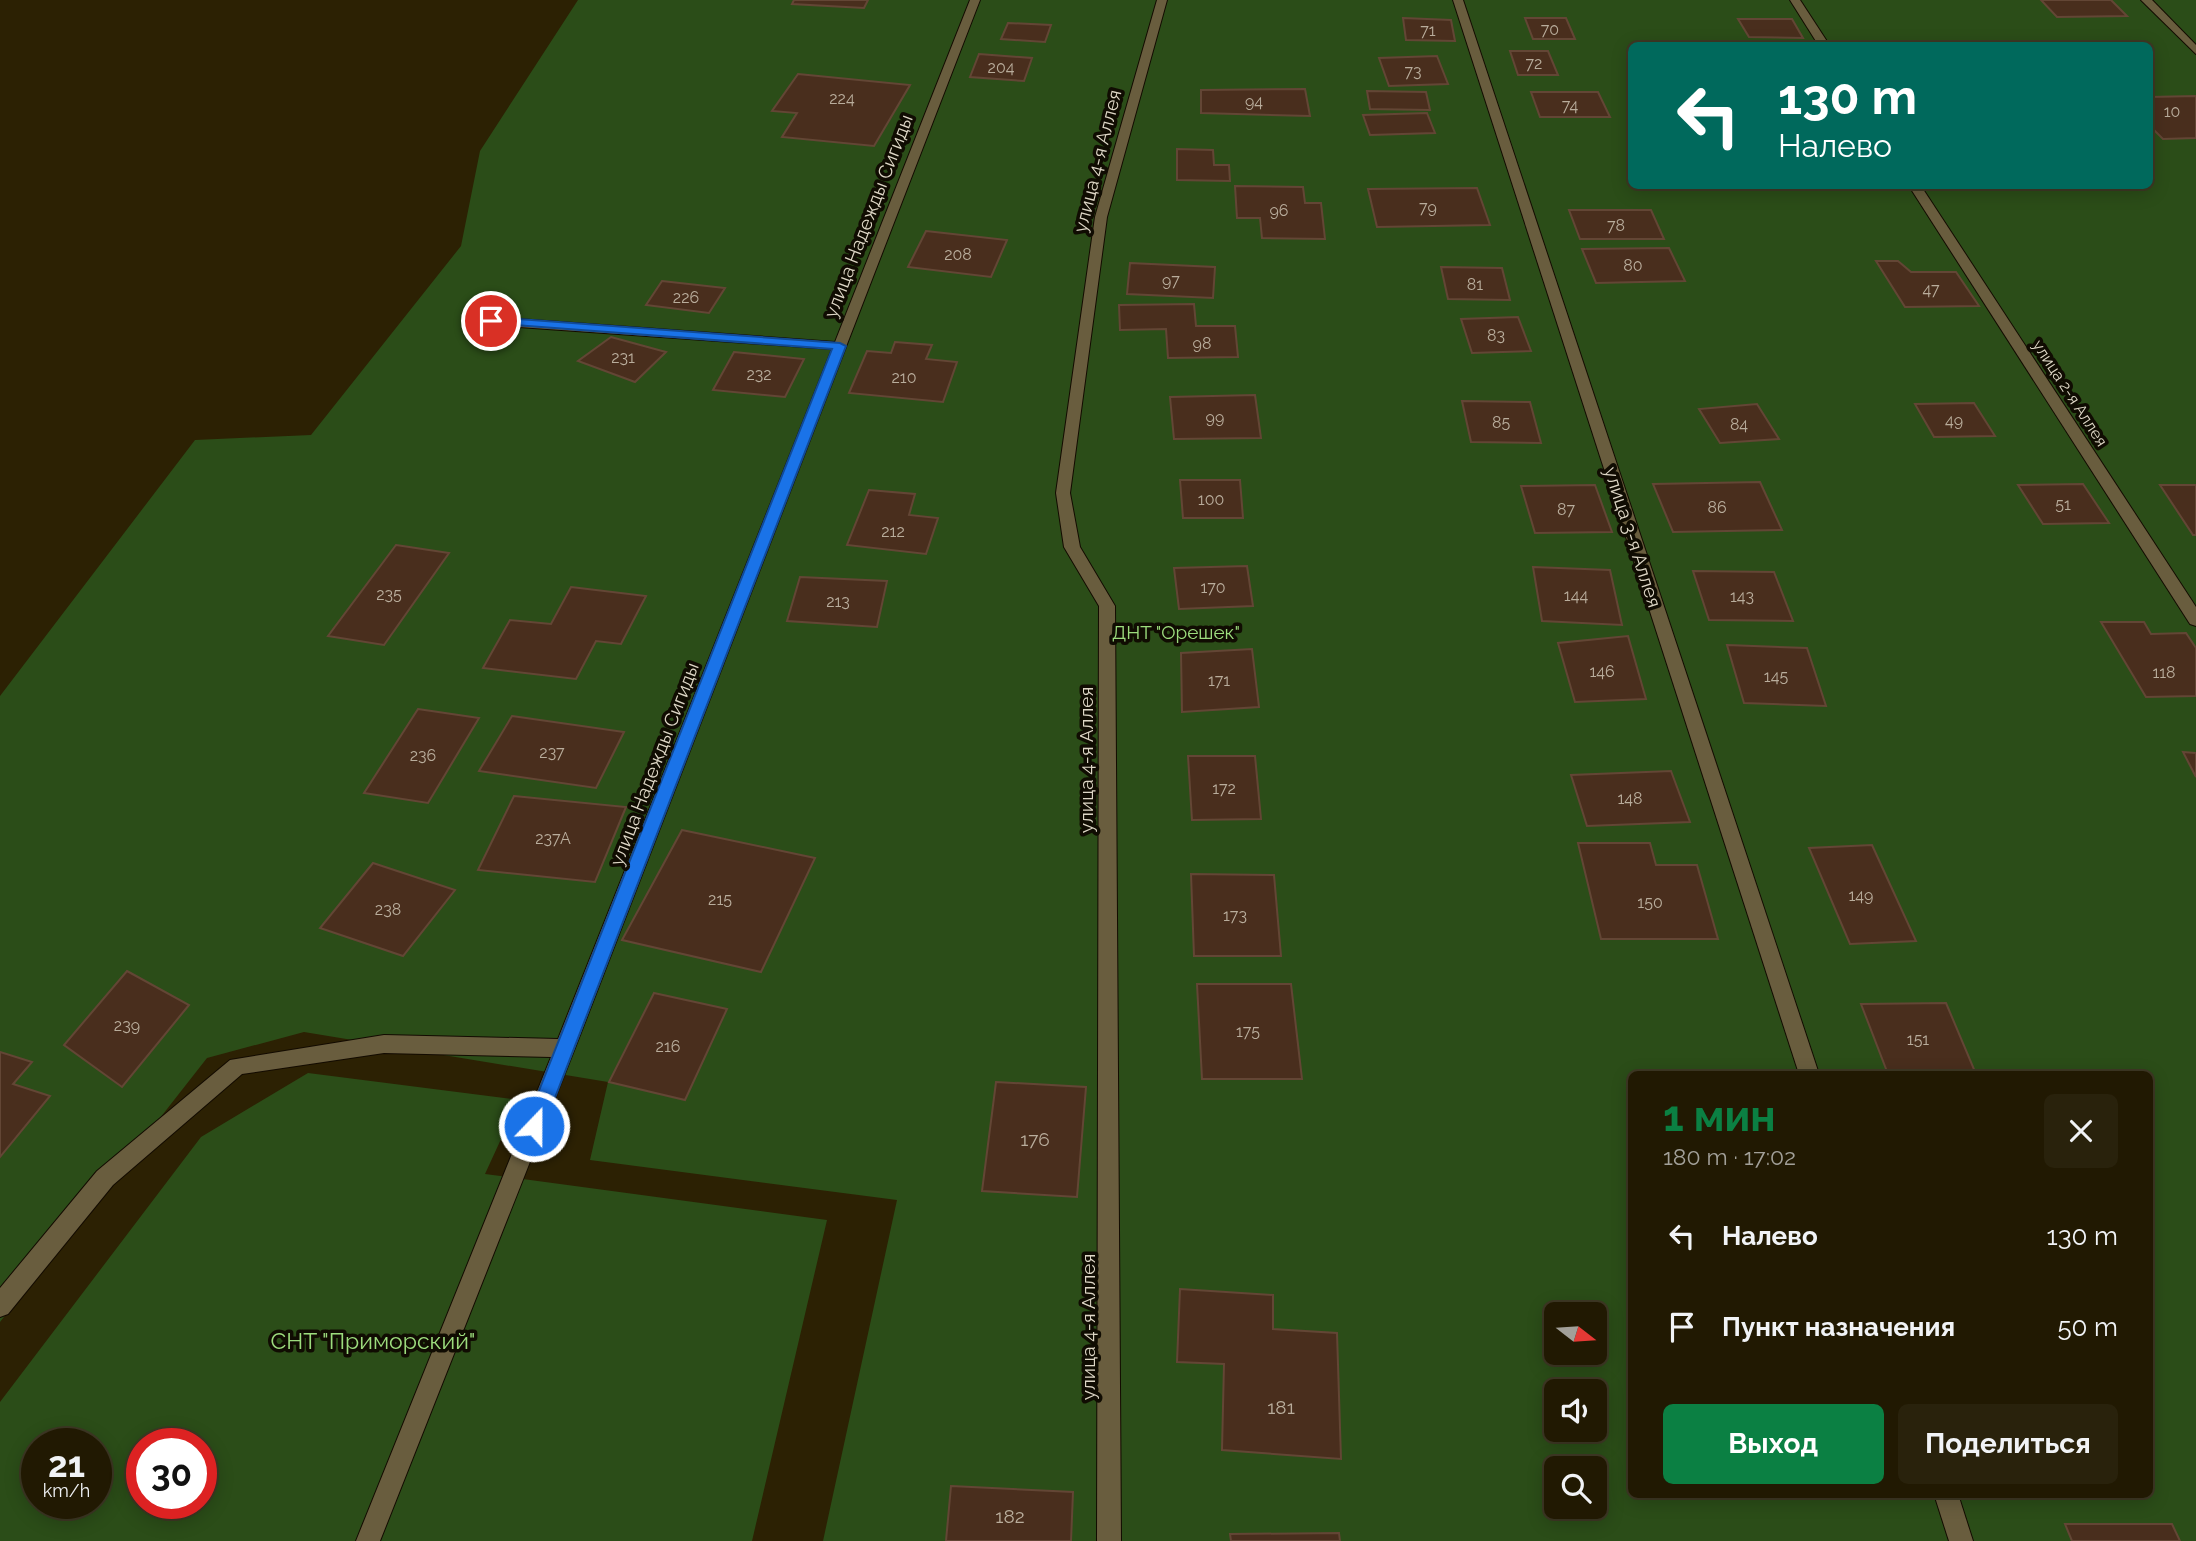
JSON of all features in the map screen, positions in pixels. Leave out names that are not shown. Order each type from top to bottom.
[{"type":"street","name":"улица Надежды Сигиды","points":[[368,1541],[565,1048],[975,0]]},
{"type":"street","name":"улица 4-я Аллея","points":[[1109,1541],[1107,606],[1072,547],[1063,493],[1101,216],[1162,0]]},
{"type":"street","name":"улица 3-я Аллея","points":[[1458,0],[1808,1071]]},
{"type":"street","points":[[1795,0],[1822,42]]},
{"type":"street","points":[[2146,0],[2196,51]]},
{"type":"street","name":"улица 2-я Аллея","points":[[1917,189],[2196,620]]},
{"type":"street","points":[[491,321],[840,346]]},
{"type":"street","points":[[0,1306],[105,1178],[237,1066],[384,1044],[565,1048]]},
{"type":"street","points":[[1947,1498],[1961,1541]]},
{"type":"green space","name":"ДНТ \"Орешек\"","points":[[578,0],[2196,0],[2196,1541],[823,1541],[897,1200],[590,1160],[608,1082],[304,1032],[207,1058],[0,1322],[0,696],[195,440],[311,435],[461,246],[480,151]]},
{"type":"green space","name":"СНТ \"Приморский\"","points":[[308,1073],[519,1100],[485,1174],[827,1220],[752,1541],[0,1541],[0,1402],[201,1137]]},
{"type":"building","points":[[794,0],[868,0],[864,8],[792,4]]},
{"type":"building","points":[[2041,0],[2111,0],[2127,16],[2057,17]]},
{"type":"building","points":[[1403,18],[1451,20],[1455,41],[1406,40]]},
{"type":"building","points":[[1525,18],[1566,18],[1575,39],[1533,39]]},
{"type":"building","points":[[1738,19],[1792,19],[1803,38],[1749,37]]},
{"type":"building","points":[[1008,23],[1051,25],[1045,42],[1001,39]]},
{"type":"building","points":[[1510,51],[1548,51],[1558,75],[1518,75]]},
{"type":"building","points":[[979,54],[1032,58],[1024,81],[970,77]]},
{"type":"building","points":[[1437,56],[1448,84],[1389,86],[1379,58]]},
{"type":"building","points":[[798,74],[910,85],[874,146],[782,137],[797,113],[772,111]]},
{"type":"building","points":[[1305,89],[1310,116],[1201,113],[1201,90]]},
{"type":"building","points":[[1367,91],[1426,92],[1430,110],[1370,109]]},
{"type":"building","points":[[1531,92],[1598,92],[1610,117],[1540,117]]},
{"type":"building","points":[[2196,96],[2196,138],[2163,139],[2153,129],[2153,97]]},
{"type":"building","points":[[1427,113],[1435,133],[1370,135],[1363,115]]},
{"type":"building","points":[[1177,149],[1213,150],[1214,165],[1229,165],[1230,181],[1177,180]]},
{"type":"building","points":[[1235,186],[1303,187],[1305,203],[1321,203],[1325,239],[1262,238],[1260,218],[1237,218]]},
{"type":"building","points":[[1477,188],[1490,225],[1377,227],[1368,189]]},
{"type":"building","points":[[1569,210],[1651,210],[1664,239],[1580,239]]},
{"type":"building","points":[[926,231],[1007,240],[991,277],[908,267]]},
{"type":"building","points":[[1669,248],[1685,281],[1596,283],[1582,249]]},
{"type":"building","points":[[1876,261],[1898,261],[1911,272],[1956,272],[1979,306],[1905,307]]},
{"type":"building","points":[[1130,263],[1215,267],[1213,298],[1127,294]]},
{"type":"building","points":[[1441,267],[1502,268],[1510,300],[1448,299]]},
{"type":"building","points":[[662,281],[725,288],[709,313],[646,305]]},
{"type":"building","points":[[1194,304],[1196,326],[1235,326],[1238,357],[1168,358],[1166,329],[1120,330],[1119,305]]},
{"type":"building","points":[[1518,317],[1531,351],[1472,353],[1461,319]]},
{"type":"building","points":[[611,337],[666,352],[635,382],[578,361]]},
{"type":"building","points":[[895,342],[932,345],[926,359],[957,362],[943,402],[849,393],[867,351],[891,353]]},
{"type":"building","points":[[734,352],[804,359],[785,397],[713,390]]},
{"type":"building","points":[[1255,395],[1261,438],[1174,439],[1170,397]]},
{"type":"building","points":[[1462,401],[1530,402],[1541,443],[1471,442]]},
{"type":"building","points":[[1974,403],[1995,436],[1934,437],[1915,404]]},
{"type":"building","points":[[1757,404],[1779,439],[1720,443],[1699,409]]},
{"type":"building","points":[[1180,480],[1240,480],[1243,518],[1183,518]]},
{"type":"building","points":[[1760,482],[1782,530],[1673,532],[1653,484]]},
{"type":"building","points":[[2083,484],[2109,523],[2043,524],[2018,485]]},
{"type":"building","points":[[1595,485],[1612,532],[1535,533],[1521,486]]},
{"type":"building","points":[[2160,485],[2196,485],[2196,535],[2193,535]]},
{"type":"building","points":[[869,490],[915,494],[909,515],[938,518],[926,554],[847,545]]},
{"type":"building","points":[[396,545],[449,553],[384,645],[328,636]]},
{"type":"building","points":[[1247,566],[1253,606],[1179,609],[1174,568]]},
{"type":"building","points":[[1533,567],[1610,570],[1622,625],[1542,621]]},
{"type":"building","points":[[1693,571],[1774,572],[1793,621],[1709,620]]},
{"type":"building","points":[[800,577],[887,581],[877,627],[787,621]]},
{"type":"building","points":[[571,587],[646,596],[621,644],[596,641],[576,679],[483,668],[510,620],[551,624]]},
{"type":"building","points":[[2101,622],[2144,622],[2151,634],[2186,633],[2196,648],[2196,696],[2146,697]]},
{"type":"building","points":[[1628,636],[1646,699],[1575,702],[1558,643]]},
{"type":"building","points":[[1727,645],[1807,648],[1826,706],[1744,703]]},
{"type":"building","points":[[1252,649],[1259,707],[1182,712],[1181,653]]},
{"type":"building","points":[[418,709],[479,718],[428,803],[364,793]]},
{"type":"building","points":[[512,716],[624,732],[596,788],[479,771]]},
{"type":"building","points":[[2183,752],[2196,753],[2196,777]]},
{"type":"building","points":[[1188,756],[1255,756],[1261,819],[1192,820]]},
{"type":"building","points":[[1671,771],[1690,822],[1587,826],[1571,775]]},
{"type":"building","points":[[514,796],[626,807],[595,882],[478,870]]},
{"type":"building","points":[[682,830],[815,858],[761,972],[622,940]]},
{"type":"building","points":[[1578,843],[1650,843],[1656,865],[1697,865],[1718,939],[1601,939]]},
{"type":"building","points":[[1872,845],[1916,941],[1850,944],[1809,848]]},
{"type":"building","points":[[373,863],[455,890],[403,956],[320,928]]},
{"type":"building","points":[[1191,874],[1274,875],[1281,956],[1194,956]]},
{"type":"building","points":[[127,971],[189,1005],[122,1087],[64,1045]]},
{"type":"building","points":[[1197,984],[1291,984],[1302,1079],[1202,1079]]},
{"type":"building","points":[[654,993],[727,1009],[685,1100],[609,1082]]},
{"type":"building","points":[[1946,1003],[1975,1071],[1887,1071],[1861,1004]]},
{"type":"building","points":[[0,1052],[32,1062],[13,1084],[50,1096],[0,1157]]},
{"type":"building","points":[[996,1082],[1086,1087],[1077,1197],[982,1191]]},
{"type":"building","points":[[1180,1289],[1273,1295],[1273,1329],[1337,1333],[1341,1459],[1222,1450],[1224,1364],[1177,1362]]},
{"type":"building","points":[[951,1486],[1073,1492],[1071,1541],[946,1541]]},
{"type":"building","points":[[2065,1524],[2172,1524],[2180,1541],[2072,1541]]},
{"type":"building","points":[[1339,1533],[1340,1541],[1231,1541],[1230,1534]]},
{"type":"route","points":[[491,321],[840,346],[534,1126]]}]
